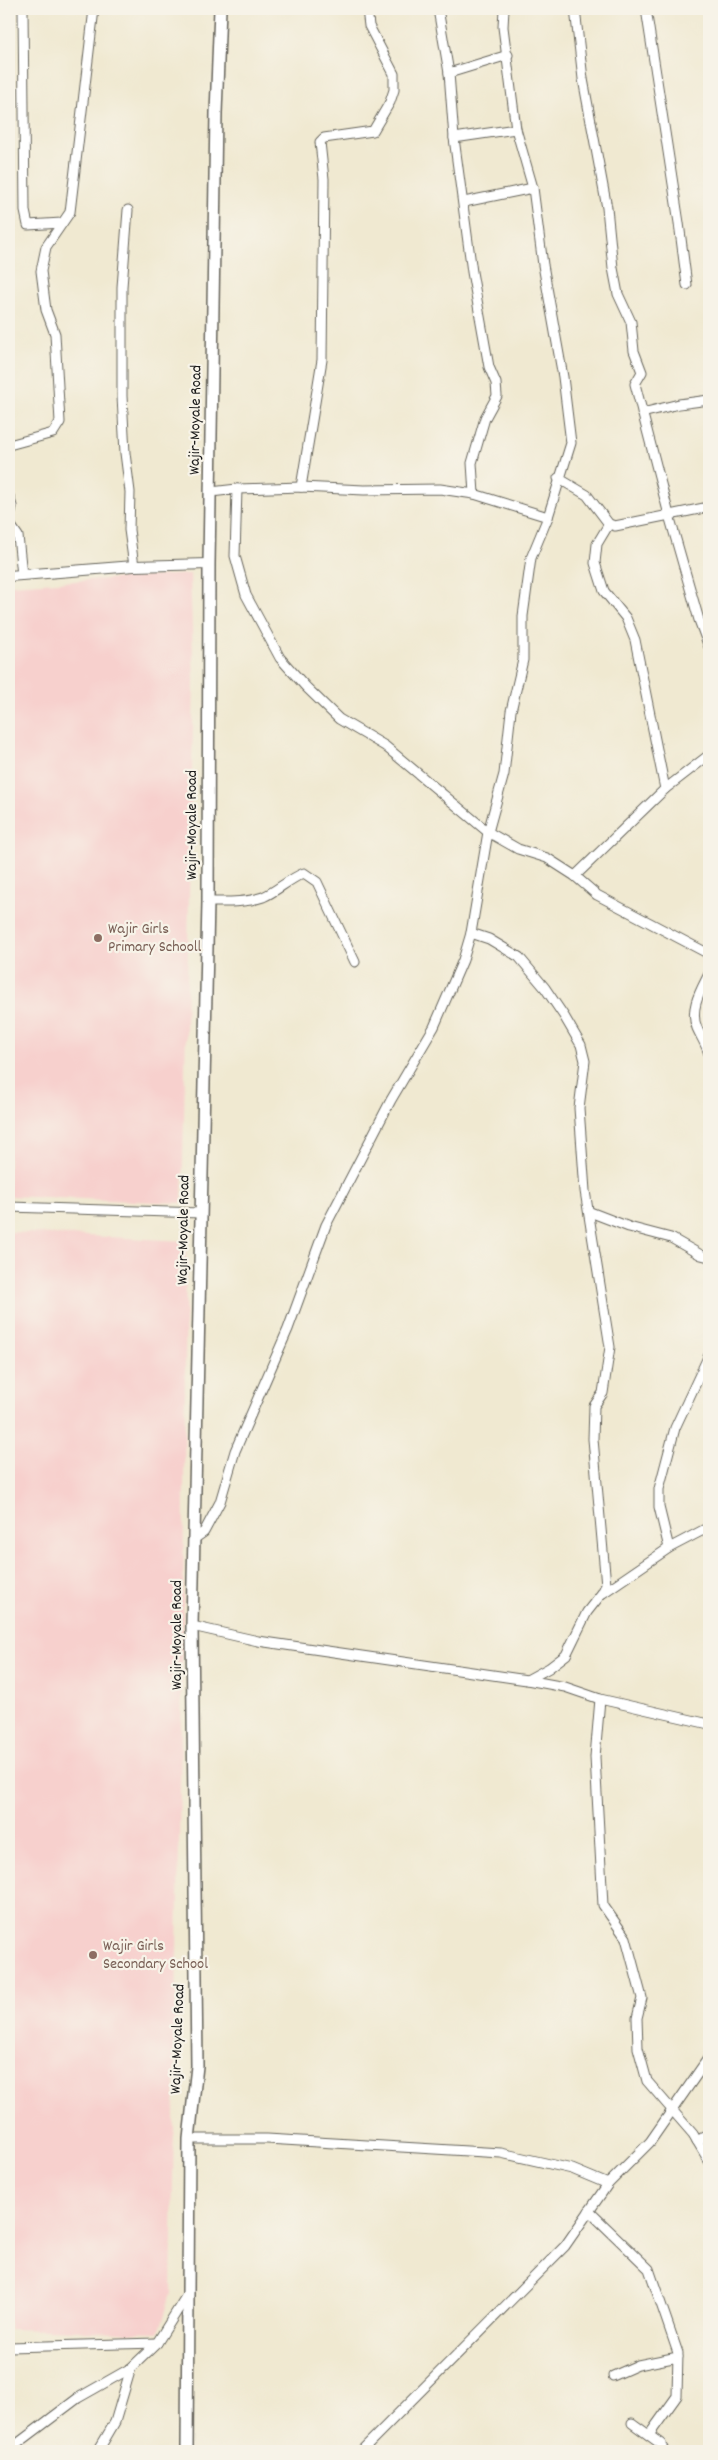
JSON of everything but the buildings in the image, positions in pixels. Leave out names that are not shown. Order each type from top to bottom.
[{"type":"main road","name":"Wajir-Moyale Road","points":[[187,2451],[189,2139],[197,2066],[192,1626],[208,902],[209,564],[216,113],[220,9]]},
{"type":"street","points":[[23,9],[25,211],[28,225],[62,223]]},
{"type":"street","points":[[9,445],[53,432],[60,422],[55,334],[46,310],[41,271],[46,247],[70,212],[94,9]]},
{"type":"street","points":[[301,487],[322,360],[324,179],[320,142],[324,138],[373,131],[382,120],[394,90],[394,74],[369,26],[367,9]]},
{"type":"street","points":[[438,9],[449,73],[454,138],[472,272],[489,367],[496,384],[497,396],[485,418],[472,463],[474,494]]},
{"type":"street","points":[[194,1539],[204,1532],[220,1502],[235,1451],[288,1329],[326,1225],[392,1100],[434,1027],[463,960],[470,932],[488,832],[504,774],[511,712],[523,660],[523,616],[531,558],[548,517],[558,478],[571,443],[564,377],[543,265],[533,188],[516,130],[503,27],[504,9]]},
{"type":"street","points":[[575,9],[583,79],[607,208],[613,268],[618,294],[631,322],[634,351],[642,372],[636,384],[642,413],[699,620],[709,647]]},
{"type":"street","points":[[646,9],[687,285]]},
{"type":"street","points":[[449,73],[508,55]]},
{"type":"street","points":[[454,138],[516,130]]},
{"type":"street","points":[[464,202],[533,188]]},
{"type":"street","points":[[128,210],[122,287],[122,396],[130,492],[129,530],[134,566]]},
{"type":"street","points":[[642,413],[679,404],[709,400]]},
{"type":"street","points":[[558,478],[587,495],[609,524],[615,526],[709,507]]},
{"type":"street","points":[[211,492],[301,487],[364,490],[440,489],[474,494],[548,517]]},
{"type":"street","points":[[237,490],[235,556],[246,595],[280,658],[339,719],[385,746],[488,832],[518,849],[547,858],[575,876],[597,895],[709,954]]},
{"type":"street","points":[[9,496],[12,506],[9,523],[18,536],[22,576]]},
{"type":"street","points":[[609,524],[597,544],[595,563],[604,591],[626,618],[635,640],[665,789]]},
{"type":"street","points":[[9,576],[134,566],[209,564]]},
{"type":"street","points":[[575,876],[665,789],[709,755]]},
{"type":"street","points":[[208,902],[235,902],[262,897],[297,876],[309,875],[317,882],[355,962]]},
{"type":"street","points":[[470,932],[489,939],[519,956],[545,988],[581,1045],[585,1061],[579,1108],[585,1191],[590,1212],[610,1347],[603,1392],[594,1406],[593,1439],[606,1576],[602,1593]]},
{"type":"street","points":[[709,974],[696,1001],[694,1016],[697,1028],[704,1038],[709,1054]]},
{"type":"street","points":[[9,1207],[201,1212]]},
{"type":"street","points":[[590,1212],[629,1227],[672,1238],[700,1255],[709,1257]]},
{"type":"street","points":[[669,1548],[659,1506],[659,1489],[675,1428],[709,1355]]},
{"type":"street","points":[[527,1680],[549,1668],[566,1655],[587,1612],[602,1593],[669,1548],[709,1526]]},
{"type":"street","points":[[192,1626],[258,1640],[565,1687],[600,1698],[709,1724]]},
{"type":"street","points":[[600,1698],[595,1757],[603,1905],[626,1938],[642,1998],[638,2026],[638,2048],[648,2081],[697,2141],[709,2161]]},
{"type":"street","points":[[361,2451],[565,2246],[608,2184],[650,2142],[709,2056]]},
{"type":"street","points":[[697,2141],[709,2134]]},
{"type":"street","points":[[189,2139],[267,2139],[501,2153],[572,2169],[608,2184]]},
{"type":"street","points":[[589,2211],[650,2269],[678,2357],[678,2396],[649,2435]]},
{"type":"street","points":[[9,2450],[78,2398],[131,2368],[157,2343],[187,2295]]},
{"type":"street","points":[[9,2347],[157,2343]]},
{"type":"street","points":[[613,2376],[638,2365],[678,2357]]},
{"type":"street","points":[[98,2451],[115,2422],[131,2368]]},
{"type":"street","points":[[632,2423],[661,2444],[664,2451]]},
{"type":"shaded area","name":"Wajir Girls Primary Schooll","points":[[190,574],[194,681],[182,1203],[9,1196],[9,585]]},
{"type":"shaded area","name":"Wajir Girls Secondary School","points":[[9,1232],[186,1241],[183,1615],[171,2294],[159,2333],[9,2329]]},
{"type":"place","name":"Wajir Girls Primary Schooll","points":[[98,938]]},
{"type":"place","name":"Wajir Girls Secondary School","points":[[93,1955]]}]
